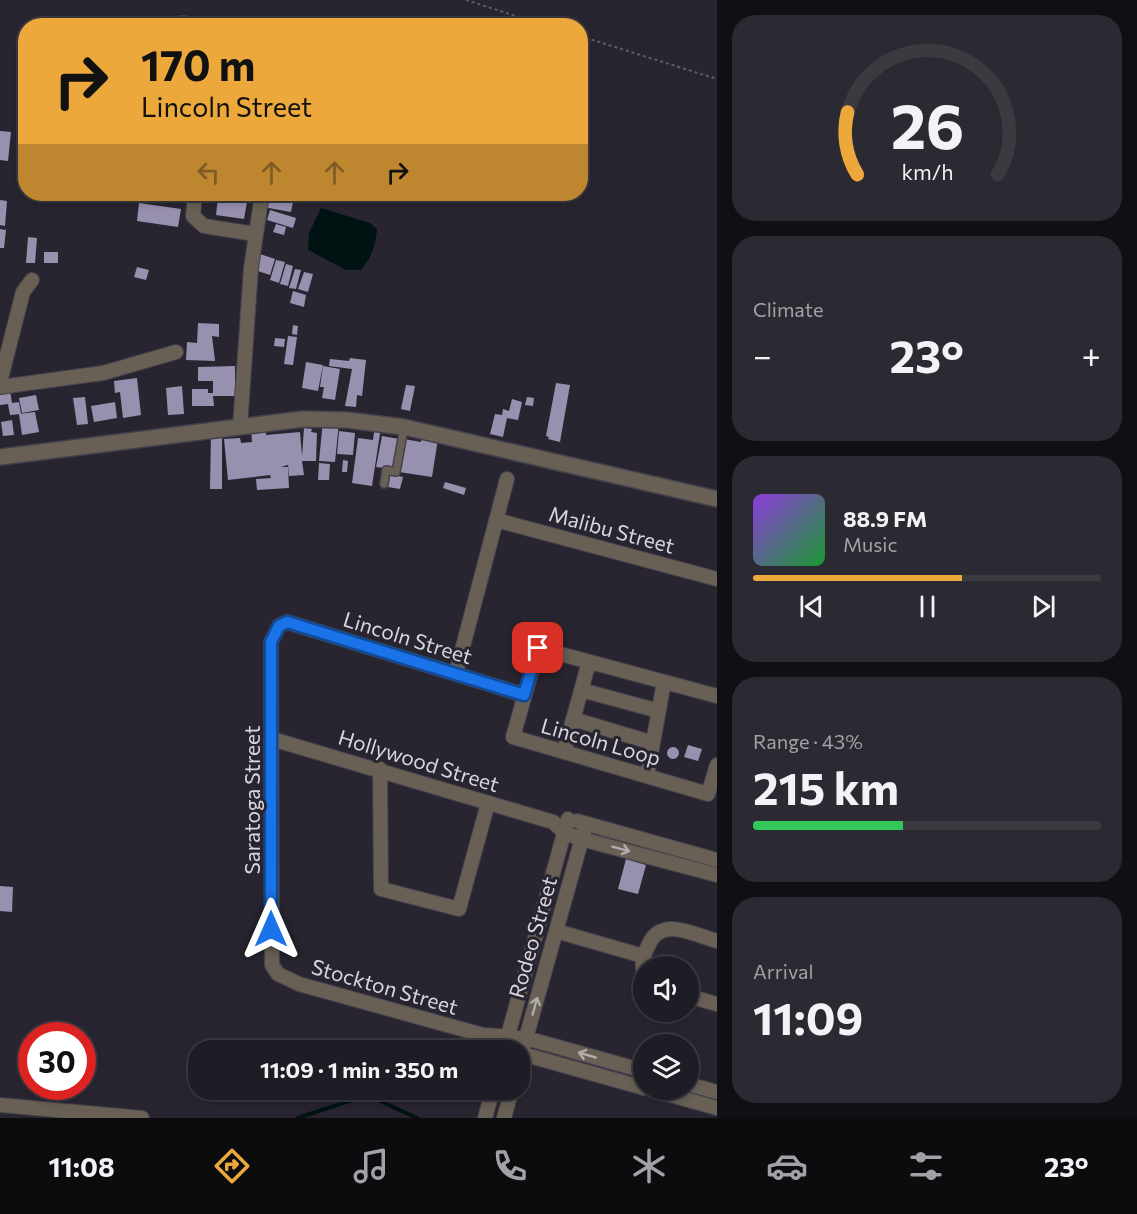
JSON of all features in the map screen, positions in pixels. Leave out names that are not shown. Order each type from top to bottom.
[{"type":"street","points":[[195,201],[194,216],[204,226],[255,234]]},
{"type":"street","points":[[240,427],[255,234],[261,201]]},
{"type":"street","points":[[0,382],[23,292],[32,280]]},
{"type":"street","points":[[0,387],[103,373],[176,352]]},
{"type":"street","points":[[0,457],[303,419],[347,420],[404,427],[717,499]]},
{"type":"street","points":[[456,673],[507,479]]},
{"type":"street","name":"Malibu Street","points":[[496,520],[717,579]]},
{"type":"street","name":"Lincoln Street","points":[[279,626],[287,622],[524,695]]},
{"type":"street","name":"Saratoga Street","points":[[278,974],[272,965],[271,953],[271,642],[279,626]]},
{"type":"street","name":"Lincoln Loop","points":[[717,696],[538,648],[513,737],[708,794],[717,765]]},
{"type":"street","points":[[564,752],[589,662]]},
{"type":"street","points":[[647,776],[664,682]]},
{"type":"street","points":[[581,690],[659,711]]},
{"type":"street","points":[[573,719],[654,743]]},
{"type":"street","name":"Hollywood Street","points":[[272,739],[380,769],[566,826]]},
{"type":"street","points":[[380,769],[381,889],[459,909],[488,803]]},
{"type":"street","points":[[566,826],[586,824],[717,860]]},
{"type":"street","name":"Rodeo Street","points":[[526,1038],[586,824]]},
{"type":"street","points":[[566,826],[581,839],[717,875]]},
{"type":"street","name":"Rodeo Street","points":[[515,1040],[566,826]]},
{"type":"street","points":[[556,931],[642,956],[654,934],[661,929],[674,929],[717,941]]},
{"type":"street","name":"Stockton Street","points":[[278,974],[299,984],[483,1035],[492,1040]]},
{"type":"street","points":[[699,999],[717,1004]]},
{"type":"street","points":[[526,1038],[633,1068]]},
{"type":"street","points":[[530,1056],[633,1085]]},
{"type":"street","points":[[699,1087],[717,1092]]},
{"type":"street","points":[[485,1118],[490,1100]]},
{"type":"street","points":[[504,1118],[509,1100]]},
{"type":"street","points":[[688,1100],[717,1108]]},
{"type":"street","points":[[0,1105],[142,1118]]},
{"type":"lane","points":[[384,484],[386,470],[396,472],[404,427]]},
{"type":"path","points":[[466,0],[522,18]]},
{"type":"path","points":[[588,39],[717,79]]},
{"type":"shaded area","points":[[321,208],[370,223],[377,229],[372,251],[361,270],[346,270],[308,250],[309,233]]},
{"type":"building","points":[[0,131],[11,132],[8,161],[0,160]]},
{"type":"building","points":[[0,200],[7,201],[5,226],[0,225]]},
{"type":"building","points":[[218,201],[247,202],[244,219],[216,215]]},
{"type":"building","points":[[264,201],[293,201],[291,212],[263,207]]},
{"type":"building","points":[[139,203],[181,209],[178,227],[137,221]]},
{"type":"building","points":[[270,210],[296,218],[293,228],[267,220]]},
{"type":"building","points":[[276,224],[286,227],[284,235],[273,232]]},
{"type":"building","points":[[0,229],[6,230],[4,248],[0,248]]},
{"type":"building","points":[[28,237],[37,238],[35,263],[26,263]]},
{"type":"building","points":[[44,252],[58,252],[58,263],[44,263]]},
{"type":"building","points":[[257,253],[275,259],[270,275],[252,269]]},
{"type":"building","points":[[276,260],[285,262],[279,283],[270,280]]},
{"type":"building","points":[[286,264],[293,266],[288,286],[280,284]]},
{"type":"building","points":[[137,267],[149,270],[146,280],[134,277]]},
{"type":"building","points":[[295,269],[301,270],[296,289],[289,288]]},
{"type":"building","points":[[304,272],[313,274],[308,292],[298,289]]},
{"type":"building","points":[[293,291],[306,295],[304,307],[290,303]]},
{"type":"building","points":[[198,323],[219,324],[219,337],[212,336],[215,361],[186,360],[187,342],[197,343]]},
{"type":"building","points":[[293,325],[298,326],[297,335],[292,334]]},
{"type":"building","points":[[288,336],[297,337],[293,365],[284,364]]},
{"type":"building","points":[[275,338],[285,339],[284,347],[274,346]]},
{"type":"building","points":[[350,358],[366,360],[362,396],[357,395],[356,407],[345,406],[352,369],[329,366],[330,359],[349,361]]},
{"type":"building","points":[[306,362],[323,365],[318,391],[302,388]]},
{"type":"building","points":[[235,366],[235,396],[213,396],[214,406],[192,406],[192,389],[208,389],[208,393],[213,393],[213,381],[198,381],[198,367]]},
{"type":"building","points":[[323,366],[340,369],[335,400],[322,398],[324,387],[320,387]]},
{"type":"building","points":[[137,378],[141,415],[123,418],[120,392],[115,393],[114,381]]},
{"type":"building","points":[[556,383],[570,385],[560,442],[548,439],[549,437],[546,436]]},
{"type":"building","points":[[406,385],[415,386],[410,411],[401,409]]},
{"type":"building","points":[[182,386],[184,414],[168,415],[166,388]]},
{"type":"building","points":[[10,391],[12,403],[19,402],[21,414],[10,415],[8,404],[0,405],[0,393]]},
{"type":"building","points":[[36,395],[39,410],[22,413],[19,398]]},
{"type":"building","points":[[85,397],[88,424],[77,425],[73,398]]},
{"type":"building","points":[[527,397],[534,398],[533,406],[525,405]]},
{"type":"building","points":[[512,399],[522,402],[518,420],[507,418],[503,437],[490,434],[495,414],[502,415],[503,409],[509,411]]},
{"type":"building","points":[[115,402],[117,418],[94,422],[91,406]]},
{"type":"building","points":[[35,412],[39,432],[22,435],[19,414]]},
{"type":"building","points":[[12,420],[14,435],[3,436],[1,422]]},
{"type":"building","points":[[323,420],[339,422],[335,462],[319,461]]},
{"type":"building","points":[[375,426],[381,427],[372,486],[352,483],[358,438],[373,440]]},
{"type":"building","points":[[266,428],[266,435],[300,432],[302,456],[304,428],[312,429],[311,432],[317,433],[316,461],[302,461],[304,475],[289,476],[288,465],[281,467],[288,467],[289,488],[257,490],[256,479],[271,478],[270,475],[228,480],[224,439],[240,438],[241,443],[252,442],[251,429]]},
{"type":"building","points":[[339,431],[355,433],[353,455],[337,454]]},
{"type":"building","points":[[211,434],[222,434],[222,489],[210,489]]},
{"type":"building","points":[[382,436],[399,439],[394,469],[376,467]]},
{"type":"building","points":[[422,437],[438,439],[432,477],[399,472],[404,439],[421,442]]},
{"type":"building","points":[[343,460],[348,461],[347,472],[342,472]]},
{"type":"building","points":[[319,463],[330,464],[329,480],[318,480]]},
{"type":"building","points":[[390,474],[403,477],[400,489],[388,487]]},
{"type":"building","points":[[445,482],[466,488],[464,495],[443,488]]},
{"type":"building","points":[[688,745],[702,749],[698,761],[684,757]]},
{"type":"building","points":[[675,747],[679,753],[675,759],[671,759],[667,751]]},
{"type":"building","points":[[626,859],[646,865],[638,894],[618,889]]},
{"type":"building","points":[[0,886],[13,887],[12,912],[0,911]]},
{"type":"waterway","points":[[298,1118],[367,1095],[417,1118]]},
{"type":"route","points":[[271,929],[271,642],[279,626],[287,622],[524,695],[538,648]]}]
